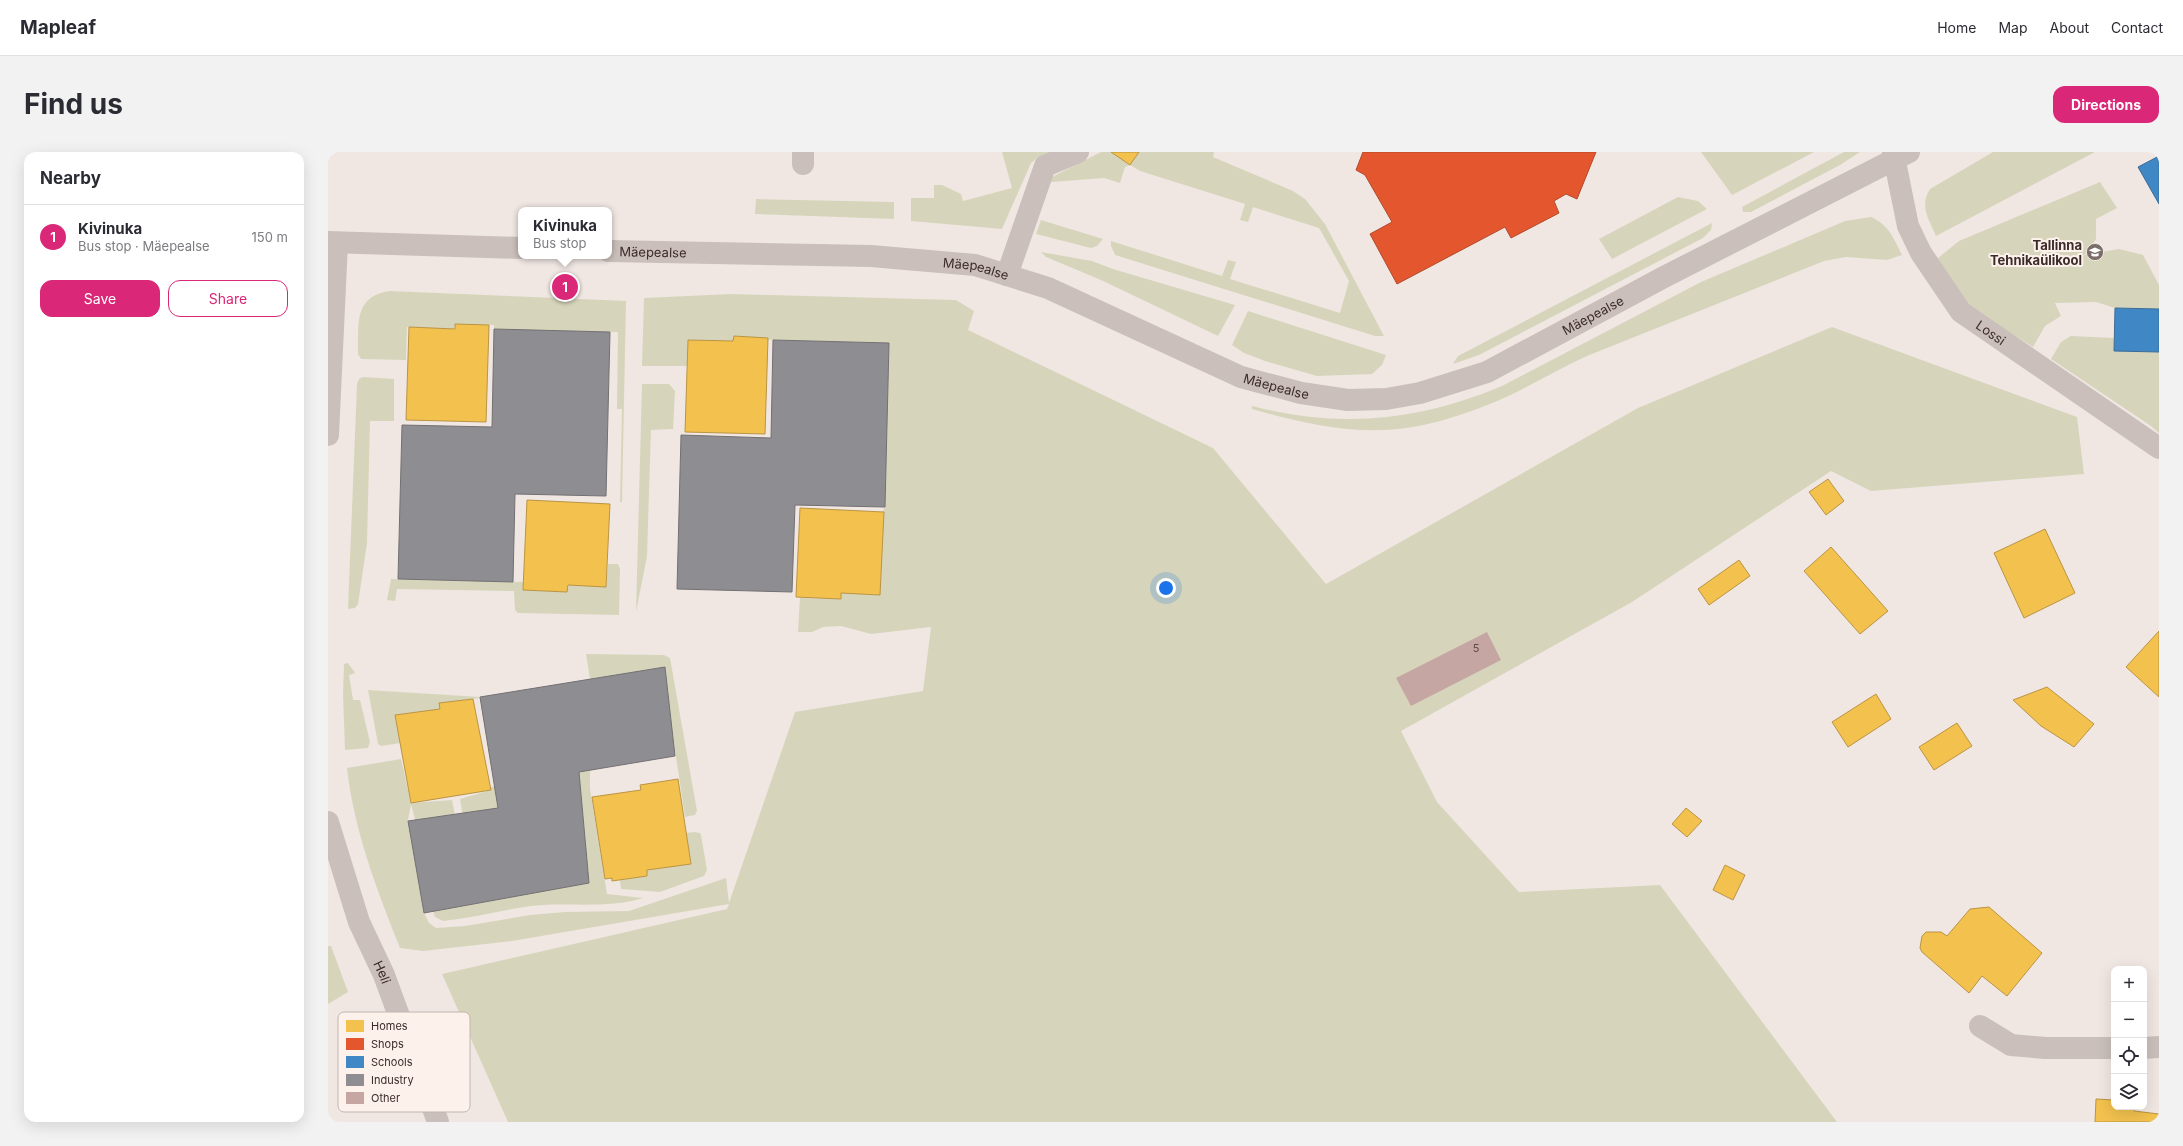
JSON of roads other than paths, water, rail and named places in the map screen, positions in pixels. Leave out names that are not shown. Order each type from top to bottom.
[{"type":"street","points":[[1007,275],[1045,166],[1078,152]]},
{"type":"street","name":"Mäepealse","points":[[612,251],[871,256],[975,265],[1048,288],[1241,377],[1301,393],[1348,400],[1386,399],[1420,393],[1487,372],[1664,277],[1899,155]]},
{"type":"street","name":"Lossi","points":[[1899,155],[1908,226],[1921,253],[1961,312],[2159,448]]},
{"type":"street","points":[[328,435],[333,242],[518,248]]},
{"type":"street","name":"Heli","points":[[328,822],[359,922],[384,975],[398,1012]]},
{"type":"street","points":[[1980,1026],[2011,1045],[2045,1048],[2111,1048]]},
{"type":"street","points":[[2147,1048],[2159,1047]]},
{"type":"street","name":"Heli","points":[[434,1112],[438,1122]]},
{"type":"place","name":"Tallinna Tehnikaülikool","points":[[2095,252]]},
{"type":"place","name":"Kivinuka","points":[[565,287]]}]
